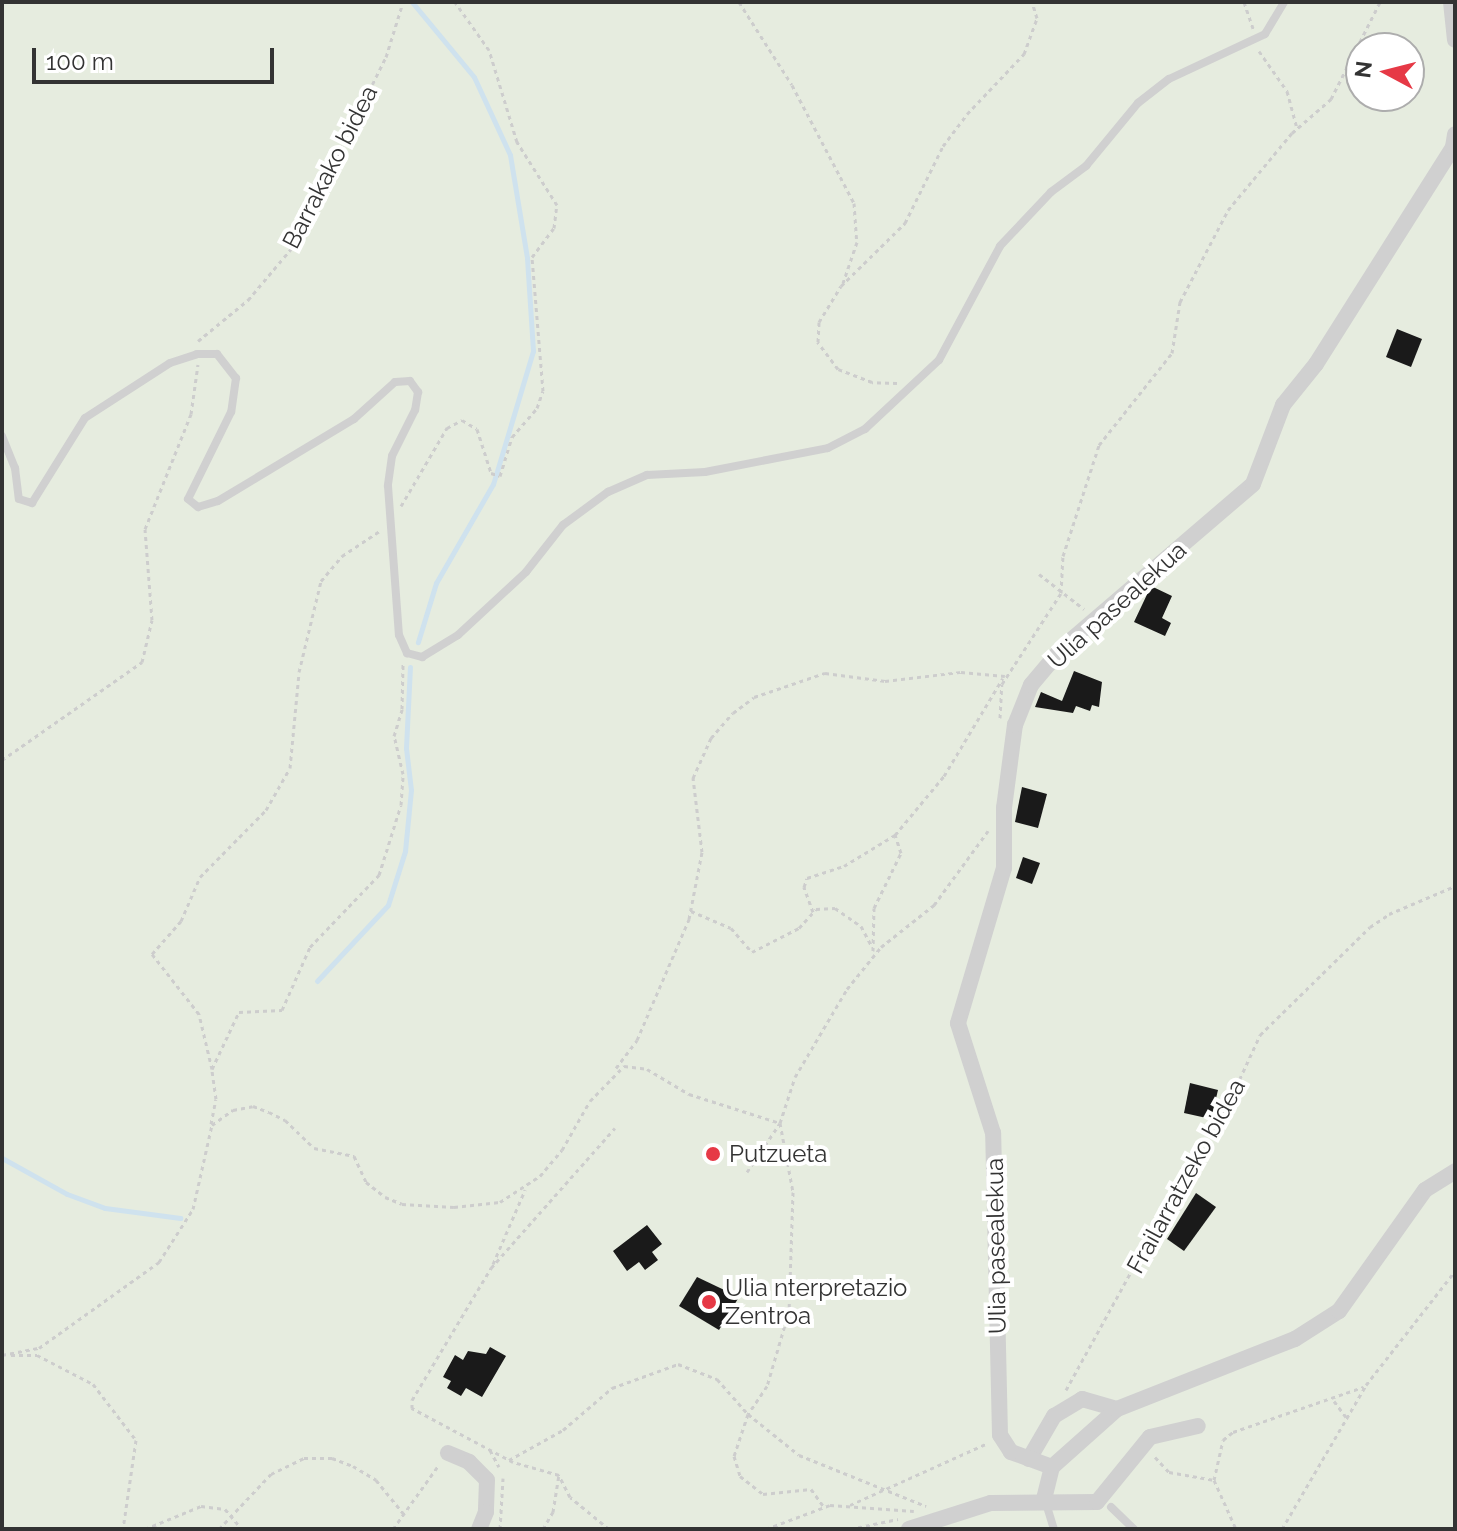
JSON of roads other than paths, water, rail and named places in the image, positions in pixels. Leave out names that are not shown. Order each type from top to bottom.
[{"type":"street","points":[[1451,2],[1455,40]]},
{"type":"street","name":"Ulia pasealekua","points":[[1029,1459],[1011,1452],[1000,1435],[995,1402],[993,1133],[958,1023],[1004,868],[1004,808],[1015,725],[1031,685],[1097,617],[1253,484],[1283,405],[1316,364],[1454,143]]},
{"type":"street","points":[[1044,1499],[1052,1467],[1117,1409],[1295,1339],[1339,1311],[1425,1190],[1455,1171]]},
{"type":"street","points":[[1052,1467],[1029,1459],[1054,1416],[1082,1399],[1117,1409]]},
{"type":"street","points":[[909,1529],[945,1513],[1044,1499],[1097,1502],[1150,1437],[1198,1426]]},
{"type":"street","points":[[448,1453],[469,1462],[487,1480],[486,1512],[479,1529]]},
{"type":"lane","points":[[2,436],[15,468],[19,499],[32,503],[85,418],[121,391],[197,354],[217,354],[236,378],[231,412],[188,499],[198,507],[218,501],[354,419],[395,382],[410,381],[418,392],[392,456],[388,486],[399,635],[407,653],[422,657],[458,635],[526,572],[563,525],[608,492],[647,475],[705,472],[850,441],[939,360],[1000,246],[1051,192],[1086,166],[1138,103],[1169,79],[1256,39],[1276,22],[1284,2]]},
{"type":"lane","points":[[1044,1499],[1052,1526]]},
{"type":"lane","points":[[1111,1507],[1134,1529]]},
{"type":"waterway","points":[[412,2],[474,77],[510,155],[527,258],[533,351],[493,484],[436,583],[418,642]]},
{"type":"waterway","points":[[317,981],[388,905],[405,851],[411,790],[406,748],[410,667]]},
{"type":"waterway","points":[[2,1158],[67,1194],[105,1208],[180,1218]]},
{"type":"place","name":"Putzueta","points":[[713,1154]]},
{"type":"place","name":"Ulia nterpretazio Zentroa","points":[[709,1302]]}]
